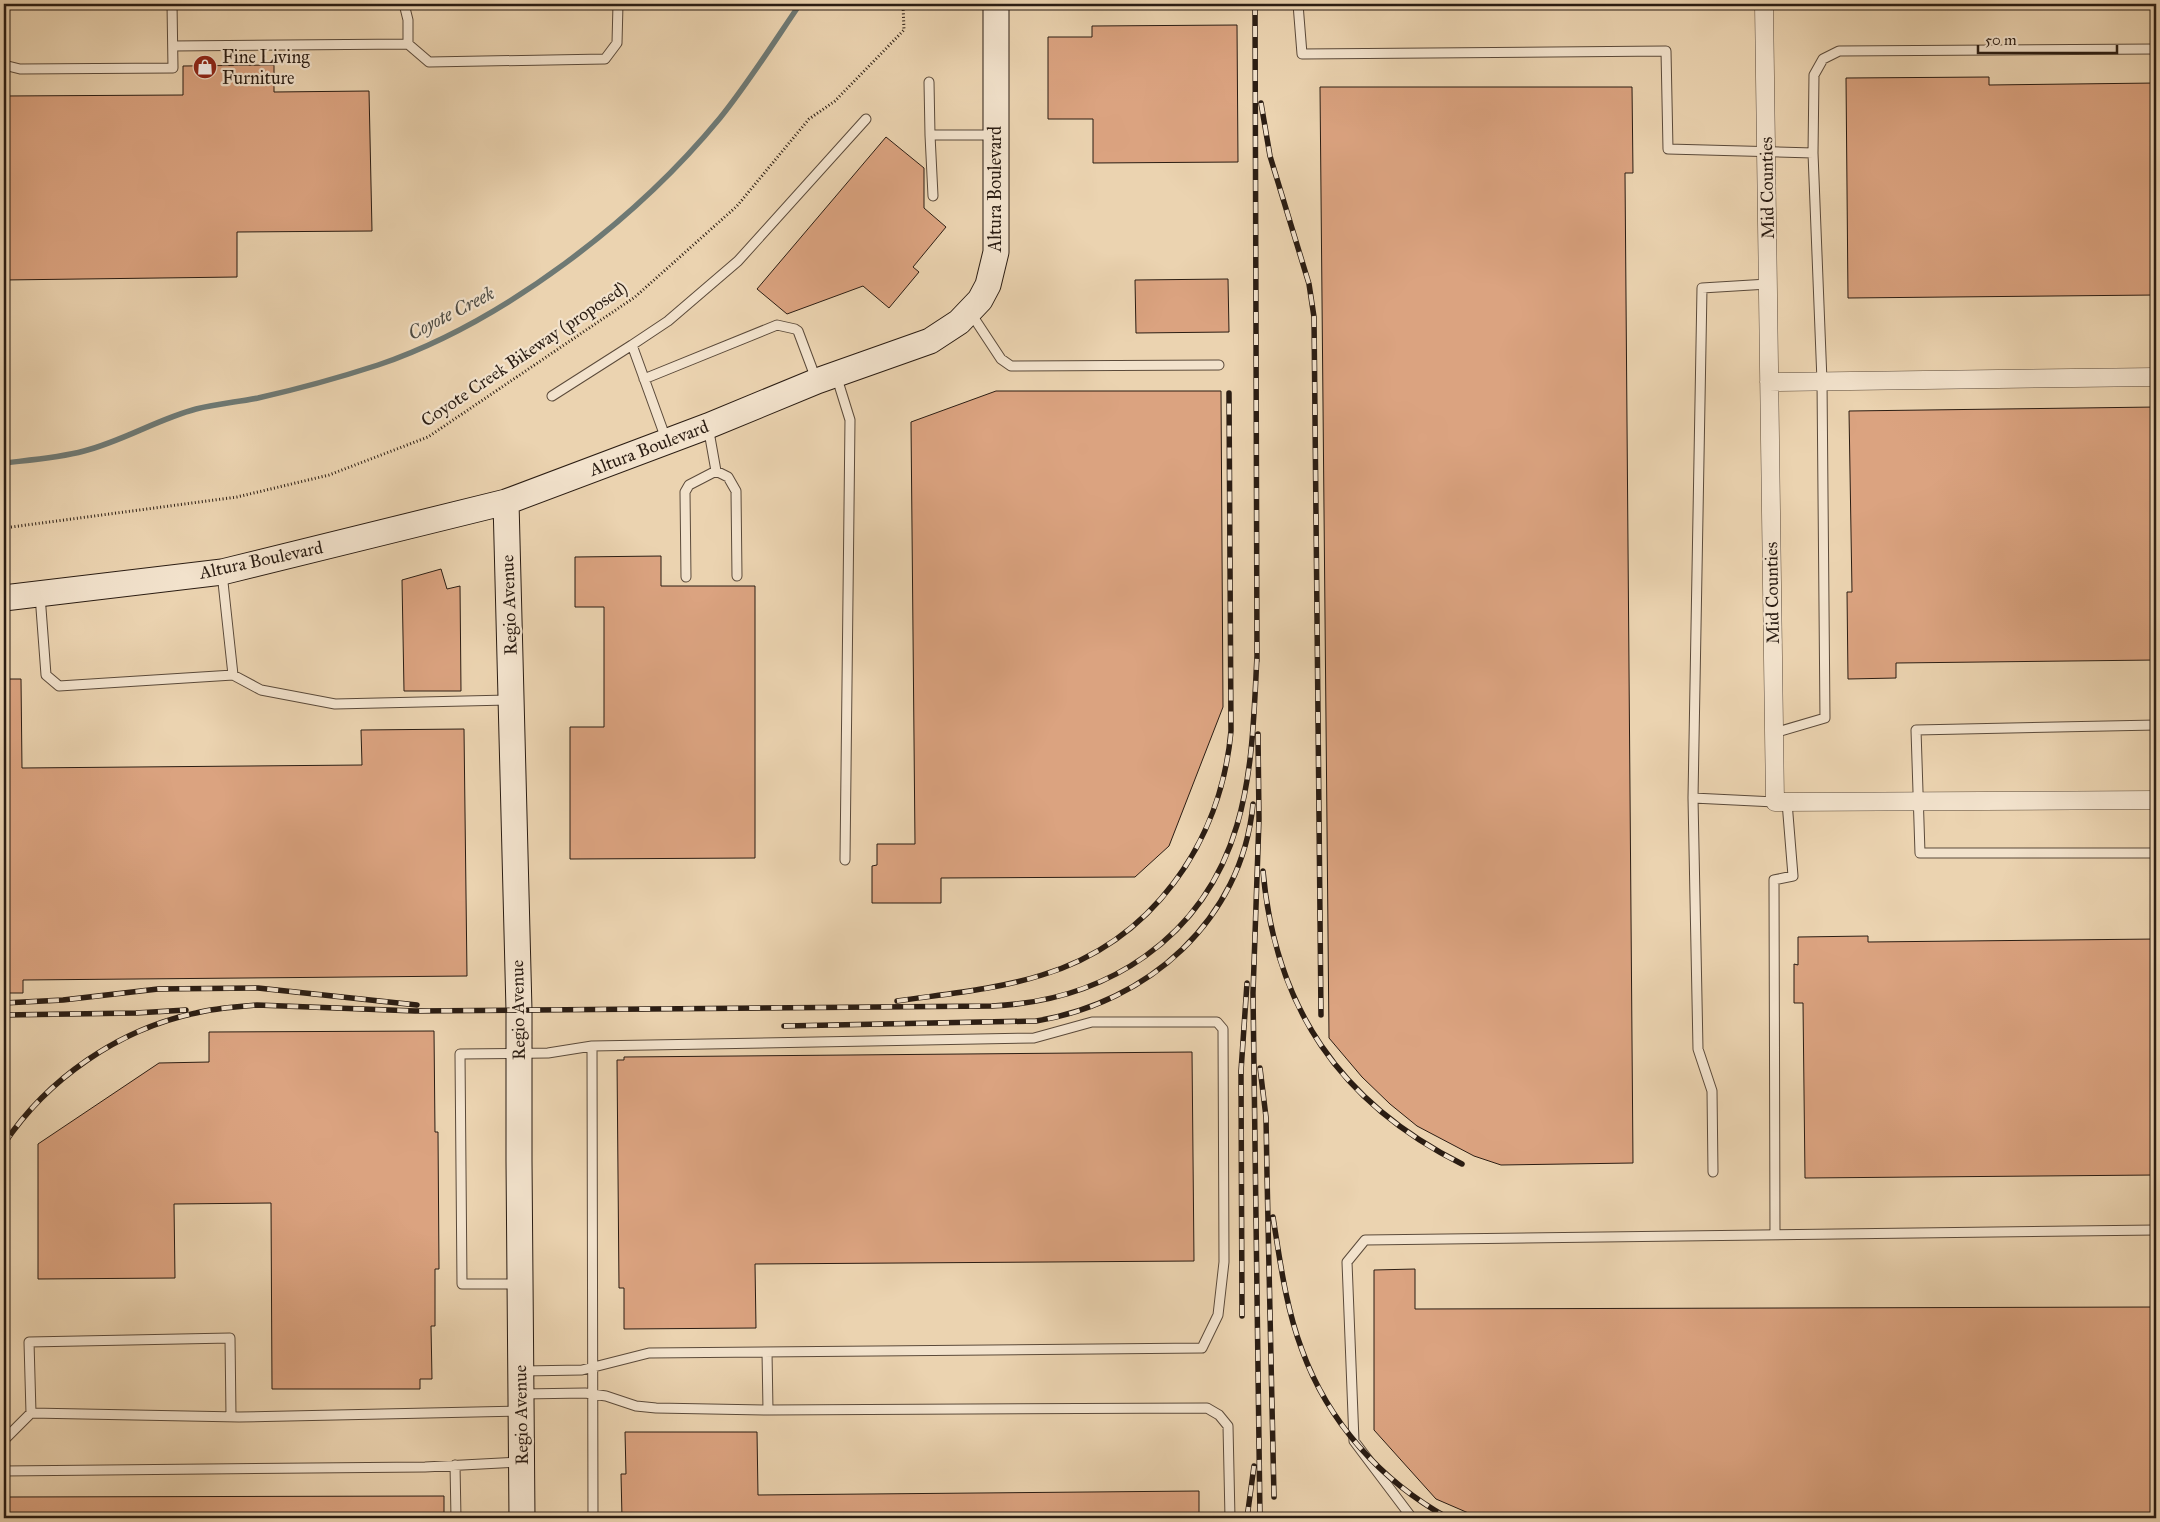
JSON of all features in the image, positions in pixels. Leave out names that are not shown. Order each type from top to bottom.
[{"type":"street","name":"Altura Boulevard","points":[[4,598],[222,572],[506,502],[667,442],[826,378],[930,341],[959,322],[980,300],[988,285],[996,252],[996,4]]},
{"type":"street","name":"Mid Counties","points":[[1764,4],[1774,733],[1781,802]]},
{"type":"street","points":[[1769,382],[2156,377]]},
{"type":"street","name":"Regio Avenue","points":[[506,502],[519,1054],[522,1518]]},
{"type":"street","points":[[1781,802],[2156,800]]},
{"type":"lane","points":[[4,65],[20,69],[173,68],[172,4]]},
{"type":"lane","points":[[404,4],[408,20],[408,44]]},
{"type":"lane","points":[[173,46],[408,44],[429,62],[605,59],[617,43],[618,4]]},
{"type":"lane","points":[[1298,4],[1302,54],[1666,51],[1668,149],[1813,153]]},
{"type":"lane","points":[[1774,733],[1826,718],[1822,381],[1813,153],[1814,75],[1823,59],[1839,51],[2156,49]]},
{"type":"lane","points":[[929,82],[933,196]]},
{"type":"lane","points":[[552,396],[668,321],[738,261],[866,120]]},
{"type":"lane","points":[[930,135],[996,135]]},
{"type":"lane","points":[[1713,1172],[1712,1091],[1698,1049],[1693,798],[1702,288],[1768,284]]},
{"type":"lane","points":[[970,312],[1000,359],[1011,366],[1219,365]]},
{"type":"lane","points":[[644,379],[777,325],[794,328],[798,331],[850,420],[845,860]]},
{"type":"lane","points":[[632,346],[667,442]]},
{"type":"lane","points":[[708,426],[716,471]]},
{"type":"lane","points":[[716,471],[728,477],[736,491],[738,576]]},
{"type":"lane","points":[[686,577],[685,492],[689,485],[716,471]]},
{"type":"lane","points":[[222,572],[234,675]]},
{"type":"lane","points":[[40,593],[46,675],[59,686],[234,675],[261,690],[335,704],[511,700]]},
{"type":"lane","points":[[2156,725],[1916,730],[1920,853],[2156,854]]},
{"type":"lane","points":[[1693,798],[1781,802],[1793,876],[1774,880],[1775,1235]]},
{"type":"lane","points":[[520,1284],[462,1284],[460,1054],[548,1053],[592,1046],[1034,1038],[1092,1022],[1116,1021],[1216,1022],[1224,1029],[1224,1262],[1218,1315],[1202,1348],[649,1353],[568,1372],[521,1392]]},
{"type":"lane","points":[[592,1046],[591,1297],[593,1518]]},
{"type":"lane","points":[[1412,1518],[1354,1441],[1347,1262],[1365,1240],[2156,1230]]},
{"type":"lane","points":[[31,1413],[29,1342],[230,1338],[231,1416]]},
{"type":"lane","points":[[767,1352],[768,1410]]},
{"type":"lane","points":[[4,1440],[31,1413],[231,1416],[521,1392],[592,1394],[645,1408],[768,1410],[1206,1408],[1219,1414],[1228,1426],[1230,1518]]},
{"type":"lane","points":[[4,1471],[455,1465],[522,1462]]},
{"type":"lane","points":[[455,1465],[456,1518]]},
{"type":"path","name":"Coyote Creek Bikeway (proposed)","points":[[4,528],[237,498],[329,475],[428,437],[635,297],[738,206],[809,119],[835,101],[904,30],[903,4]]},
{"type":"building","points":[[1237,25],[1238,162],[1093,163],[1093,119],[1048,119],[1048,37],[1092,37],[1092,26]]},
{"type":"building","points":[[274,65],[274,92],[369,91],[372,231],[237,232],[237,277],[4,280],[4,96],[183,95],[183,66]]},
{"type":"building","points":[[1989,77],[1989,85],[2156,83],[2156,295],[1848,298],[1846,78]]},
{"type":"building","points":[[1320,87],[1632,87],[1633,173],[1625,173],[1633,1163],[1501,1165],[1474,1156],[1417,1126],[1390,1104],[1362,1077],[1329,1038]]},
{"type":"building","points":[[886,137],[924,168],[924,208],[946,227],[913,267],[919,272],[889,308],[863,286],[787,314],[757,289]]},
{"type":"building","points":[[1228,279],[1229,332],[1136,333],[1135,280]]},
{"type":"building","points":[[996,391],[1221,391],[1223,707],[1169,846],[1135,877],[941,878],[941,903],[872,903],[872,866],[877,865],[877,844],[915,844],[911,422]]},
{"type":"building","points":[[2156,407],[2156,660],[1896,663],[1896,678],[1848,679],[1847,592],[1852,592],[1849,411]]},
{"type":"building","points":[[661,556],[661,586],[755,586],[755,858],[570,859],[570,727],[604,727],[604,607],[575,607],[575,557]]},
{"type":"building","points":[[441,569],[447,589],[460,586],[461,691],[404,691],[402,580]]},
{"type":"building","points":[[4,679],[21,679],[22,768],[362,765],[361,730],[464,729],[467,976],[23,980],[23,993],[4,993]]},
{"type":"building","points":[[1868,936],[1868,942],[2156,939],[2156,1175],[1805,1178],[1803,1003],[1794,1003],[1794,964],[1798,965],[1798,937]]},
{"type":"building","points":[[434,1031],[435,1132],[438,1132],[439,1269],[435,1269],[435,1326],[431,1326],[432,1379],[420,1379],[420,1389],[272,1389],[271,1203],[174,1204],[175,1278],[38,1279],[38,1144],[159,1063],[209,1062],[209,1032]]},
{"type":"building","points":[[1192,1052],[1194,1261],[755,1264],[756,1328],[624,1329],[624,1288],[619,1288],[617,1060],[624,1060],[624,1057]]},
{"type":"building","points":[[1415,1269],[1415,1309],[2156,1307],[2156,1518],[1480,1518],[1436,1499],[1374,1430],[1374,1270]]},
{"type":"building","points":[[625,1432],[757,1432],[758,1495],[1199,1491],[1199,1518],[622,1518],[621,1474],[626,1474]]},
{"type":"building","points":[[444,1496],[444,1518],[4,1518],[4,1497]]},
{"type":"waterway","name":"Coyote Creek","points":[[4,463],[84,451],[113,442],[182,413],[258,398],[348,374],[378,365],[425,346],[473,323],[565,264],[649,194],[720,118],[800,4]]},
{"type":"railway","points":[[1255,4],[1257,661]]},
{"type":"railway","points":[[1261,103],[1270,156],[1309,284],[1314,317],[1321,1015]]},
{"type":"railway","points":[[897,1001],[970,991],[1024,980],[1081,960],[1117,939],[1148,913],[1174,883],[1196,849],[1213,812],[1225,772],[1231,731],[1229,393]]},
{"type":"railway","points":[[4,1144],[21,1120],[41,1098],[87,1060],[113,1044],[140,1031],[167,1021],[219,1009],[257,1005],[415,1011],[992,1006],[1034,1001],[1074,992],[1111,977],[1145,956],[1175,931],[1201,901],[1222,865],[1237,825],[1250,763],[1257,656]]},
{"type":"railway","points":[[1258,734],[1259,819],[1253,993],[1260,1518]]},
{"type":"railway","points":[[784,1026],[1036,1021],[1077,1011],[1116,996],[1151,975],[1182,949],[1209,919],[1230,884],[1245,846],[1253,804]]},
{"type":"railway","points":[[1263,871],[1270,920],[1282,966],[1299,1007],[1321,1046],[1349,1080],[1381,1112],[1419,1139],[1462,1164]]},
{"type":"railway","points":[[1242,1316],[1241,1071],[1247,983]]},
{"type":"railway","points":[[4,1003],[63,1000],[158,989],[258,988],[417,1005]]},
{"type":"railway","points":[[4,1015],[136,1013],[186,1010]]},
{"type":"railway","points":[[1260,1068],[1266,1117],[1274,1497]]},
{"type":"railway","points":[[1273,1217],[1284,1284],[1296,1334],[1313,1376],[1326,1401],[1342,1425],[1379,1468],[1424,1503],[1448,1518]]},
{"type":"railway","points":[[1247,1518],[1254,1466]]},
{"type":"place","name":"Fine Living Furniture","points":[[205,67]]}]
